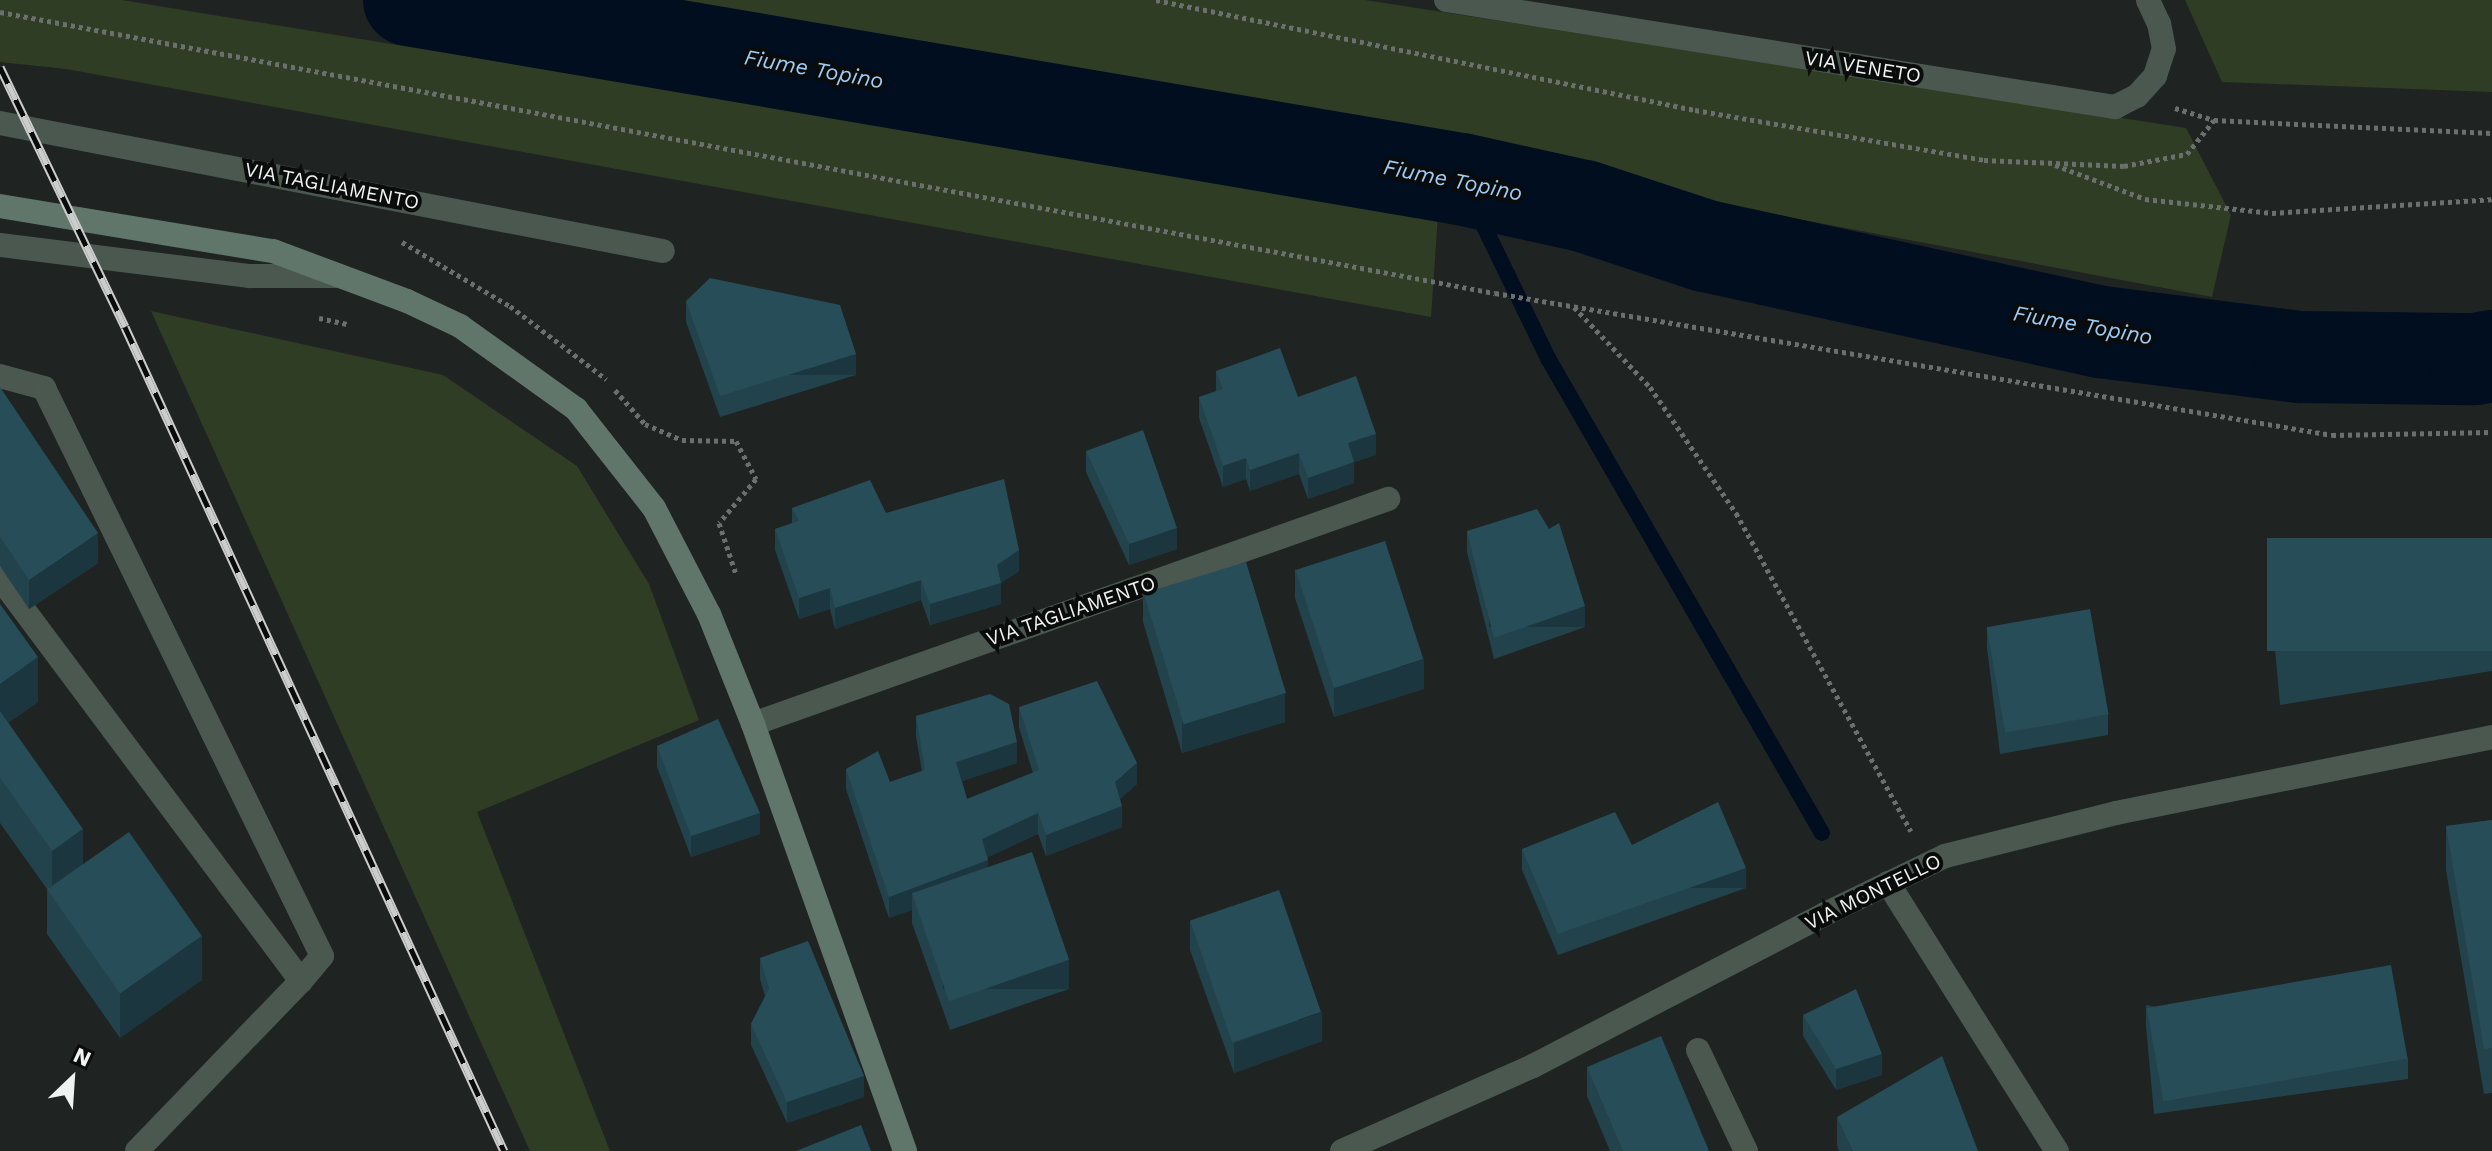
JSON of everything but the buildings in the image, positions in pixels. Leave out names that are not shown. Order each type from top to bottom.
[{"type":"main road","points":[[0,206],[273,251],[460,326],[576,409],[654,508],[709,614],[753,724],[905,1151]]},
{"type":"street","name":"VIA VENETO","points":[[1446,0],[1480,3],[2115,107],[2137,96],[2155,76],[2164,49],[2159,24],[2148,0]]},
{"type":"street","name":"VIA TAGLIAMENTO","points":[[0,123],[663,251]]},
{"type":"street","points":[[0,245],[250,276],[341,276]]},
{"type":"street","points":[[0,376],[44,388],[322,956],[137,1151]]},
{"type":"street","name":"VIA TAGLIAMENTO","points":[[753,724],[1388,499]]},
{"type":"street","points":[[0,578],[301,981]]},
{"type":"street","name":"VIA MONTELLO","points":[[1347,1150],[1533,1066],[1825,914],[1936,860],[2116,813],[2492,737]]},
{"type":"street","points":[[1888,883],[2057,1151]]},
{"type":"street","points":[[1698,1050],[1746,1151]]},
{"type":"path","points":[[1156,0],[1695,110],[1984,160],[2124,166],[2187,154],[2214,120],[2492,133]]},
{"type":"path","points":[[0,12],[1495,293],[2332,435],[2492,432]]},
{"type":"path","points":[[2051,163],[2145,199],[2272,213],[2492,199]]},
{"type":"path","points":[[1573,306],[1650,387],[1736,513],[1936,860]]},
{"type":"path","points":[[318,318],[349,324]]},
{"type":"green space","points":[[0,0],[122,0],[1438,215],[1431,317],[66,69],[0,62]]},
{"type":"green space","points":[[652,0],[1365,0],[2186,128],[2231,215],[2212,297],[1723,205],[1156,82]]},
{"type":"green space","points":[[2185,0],[2492,0],[2492,92],[2222,82]]},
{"type":"green space","points":[[151,311],[443,375],[577,466],[649,584],[699,720],[477,812],[610,1151],[530,1151]]},
{"type":"waterway","name":"Fiume Topino","points":[[409,0],[1461,179],[1584,206],[1706,246],[2101,332],[2300,357],[2475,359],[2492,356]]},
{"type":"waterway","points":[[1461,179],[1549,360],[1822,833]]},
{"type":"railway","points":[[0,67],[125,327],[504,1151]]}]
